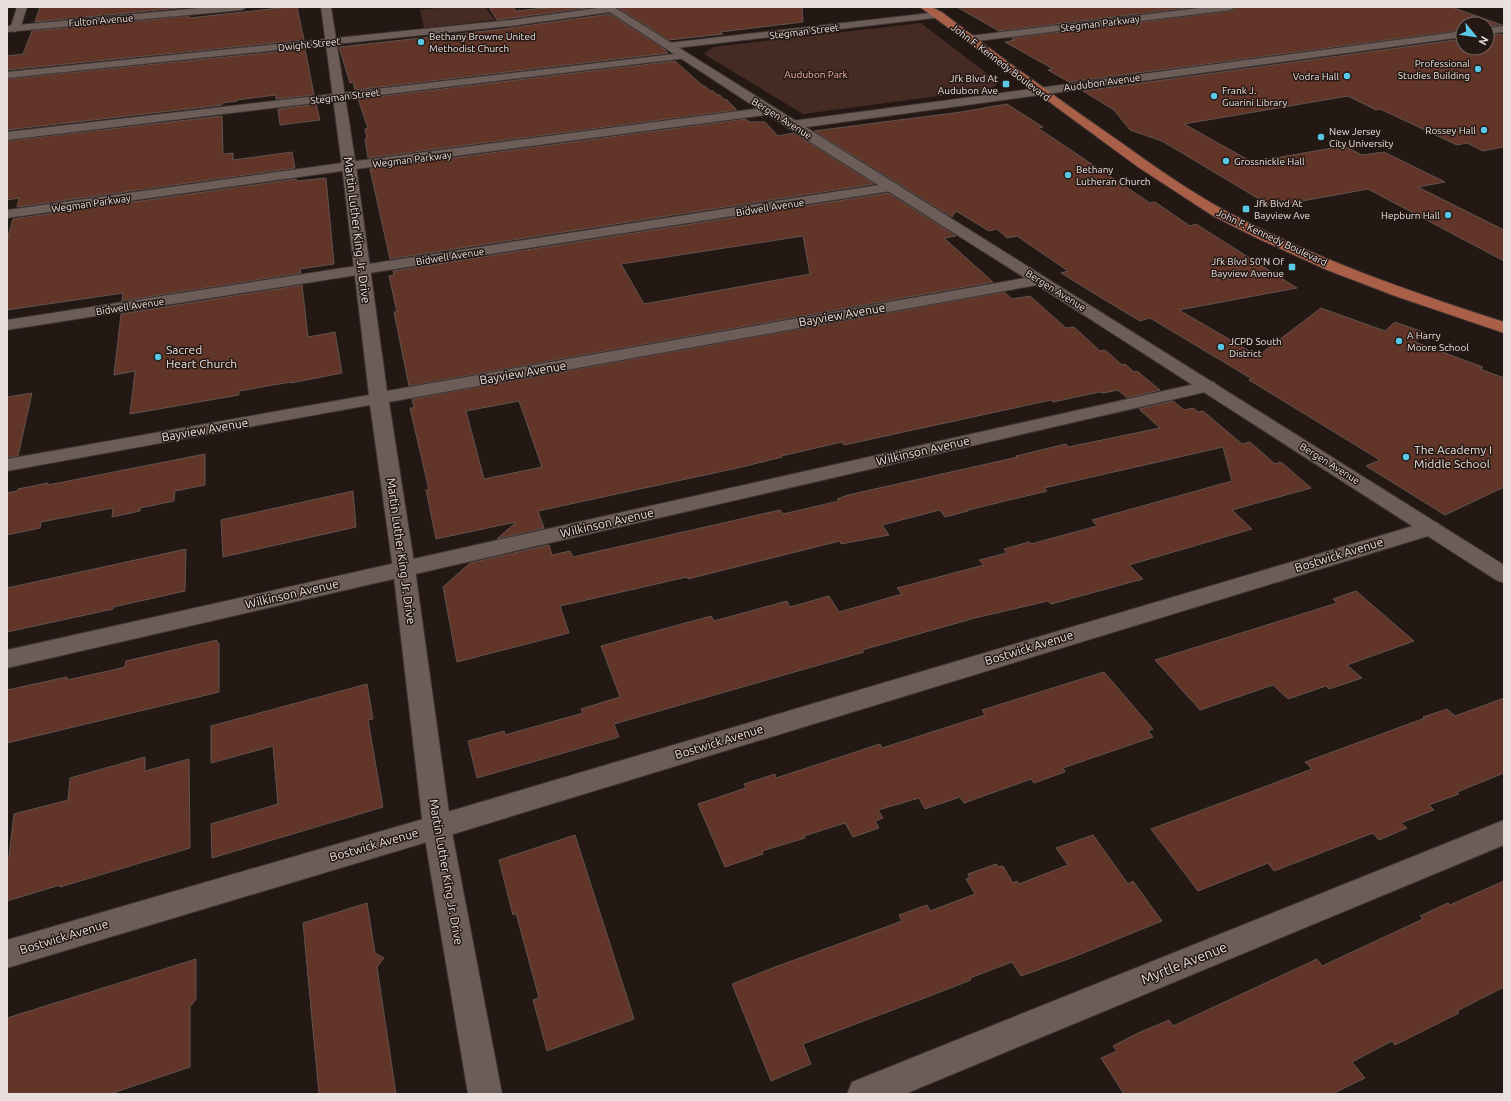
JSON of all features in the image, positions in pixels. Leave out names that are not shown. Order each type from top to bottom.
[{"type":"main road","name":"John F. Kennedy Boulevard","points":[[925,7],[1039,91],[1180,191],[1234,221],[1288,247],[1365,280],[1504,328]]},
{"type":"street","points":[[11,29],[22,7]]},
{"type":"street","name":"Fulton Avenue","points":[[11,29],[242,7]]},
{"type":"street","name":"Martin Luther King Jr. Drive","points":[[326,7],[349,166],[361,270],[379,400],[404,569],[437,827],[485,1094]]},
{"type":"street","name":"Stegman Parkway","points":[[969,38],[1231,7]]},
{"type":"street","name":"Dwight Street","points":[[7,75],[511,23],[609,8]]},
{"type":"street","name":"Bergen Avenue","points":[[609,8],[792,125],[1208,386],[1504,576]]},
{"type":"street","name":"Stegman Street","points":[[668,46],[939,16]]},
{"type":"street","name":"Audubon Avenue","points":[[792,125],[1455,35]]},
{"type":"street","name":"Stegman Street","points":[[7,136],[683,56]]},
{"type":"street","name":"Wegman Parkway","points":[[7,214],[349,166],[770,111]]},
{"type":"street","name":"Bidwell Avenue","points":[[7,325],[892,187]]},
{"type":"street","name":"Bayview Avenue","points":[[7,465],[379,400],[1040,280]]},
{"type":"street","name":"Wilkinson Avenue","points":[[7,659],[1208,386]]},
{"type":"street","name":"Bostwick Avenue","points":[[7,954],[437,827],[1430,528]]},
{"type":"street","name":"Myrtle Avenue","points":[[864,1094],[1504,832]]},
{"type":"green space","points":[[447,7],[485,7],[495,20],[424,28],[420,10]]},
{"type":"green space","name":"Audubon Park","points":[[921,23],[998,82],[992,89],[803,114],[704,54],[713,47]]},
{"type":"building","points":[[40,7],[189,7],[35,22]]},
{"type":"building","points":[[297,7],[304,40],[7,70],[7,56],[23,54],[32,31],[189,16],[189,18]]},
{"type":"building","points":[[489,7],[513,7],[516,11],[554,7],[587,8],[497,20]]},
{"type":"building","points":[[802,7],[803,22],[720,32],[723,34],[669,40],[618,8]]},
{"type":"building","points":[[957,7],[1195,7],[999,31]]},
{"type":"building","points":[[1237,7],[1451,7],[1476,16],[1455,16],[1455,31],[1069,82],[1048,70],[1053,69],[1005,42],[1015,40],[1011,38],[1231,11]]},
{"type":"building","points":[[610,14],[663,48],[668,53],[355,90],[353,82],[350,83],[339,47],[503,29]]},
{"type":"building","points":[[1495,23],[1502,25],[1495,25]]},
{"type":"building","points":[[1504,34],[1504,147],[1483,151],[1467,143],[1457,145],[1380,109],[1376,110],[1348,96],[1184,124],[1252,162],[1344,146],[1362,155],[1384,152],[1445,182],[1418,187],[1504,230],[1504,261],[1368,189],[1291,203],[1287,200],[1269,205],[1162,141],[1130,130],[1114,110],[1083,91],[1455,40],[1455,56],[1495,56],[1495,35]]},
{"type":"building","points":[[305,49],[314,95],[276,99],[276,95],[237,100],[222,103],[222,105],[7,130],[7,79]]},
{"type":"building","points":[[675,61],[703,86],[710,91],[713,91],[717,95],[720,95],[724,100],[726,99],[737,110],[368,158],[365,129],[368,128],[358,99]]},
{"type":"building","points":[[316,104],[320,120],[280,125],[278,109]]},
{"type":"building","points":[[1007,104],[1043,127],[1038,128],[1150,203],[1155,202],[1190,226],[1196,224],[1297,288],[1179,310],[1258,356],[1321,308],[1385,331],[1395,322],[1426,333],[1415,342],[1483,367],[1480,369],[1504,378],[1504,487],[1445,515],[1366,466],[1380,460],[1249,380],[1252,379],[1150,318],[1140,321],[1100,297],[1061,273],[1068,271],[1017,236],[1007,238],[997,229],[989,231],[956,211],[952,217],[814,131],[961,112]]},
{"type":"building","points":[[222,116],[223,154],[233,153],[233,160],[292,152],[295,168],[17,207],[19,198],[7,200],[7,141]]},
{"type":"building","points":[[746,119],[749,122],[765,122],[778,136],[794,133],[874,184],[390,259],[370,169]]},
{"type":"building","points":[[326,178],[334,264],[300,269],[301,273],[122,301],[123,293],[7,310],[7,240],[13,219],[296,179],[297,181]]},
{"type":"building","points":[[888,193],[956,236],[944,238],[993,282],[409,386],[394,312],[397,312],[389,276],[394,275],[393,271]],"holes":[[[803,236],[810,274],[644,304],[621,264]]]},
{"type":"building","points":[[302,285],[308,337],[335,332],[342,373],[239,391],[239,395],[130,414],[135,371],[114,375],[121,314]]},
{"type":"building","points":[[1004,292],[1012,299],[1030,296],[1066,328],[1074,327],[1100,351],[1105,350],[1122,365],[1125,364],[1134,372],[1137,371],[1160,390],[1127,398],[1118,390],[1104,393],[1099,392],[1053,402],[1051,400],[844,445],[842,442],[781,456],[782,457],[742,467],[538,511],[544,528],[497,539],[516,522],[436,539],[426,490],[429,490],[410,408],[414,408],[412,399]],"holes":[[[519,401],[542,467],[484,479],[466,411]]]},
{"type":"building","points":[[32,393],[18,456],[7,457],[7,397]]},
{"type":"building","points":[[1173,401],[1184,410],[1193,408],[1198,412],[1203,411],[1242,444],[1250,442],[1275,464],[1281,462],[1311,488],[1232,510],[1252,529],[1129,565],[1143,579],[1051,604],[1048,601],[975,618],[862,650],[864,652],[614,724],[619,737],[477,778],[468,741],[504,731],[505,735],[583,713],[581,709],[620,697],[601,646],[711,616],[714,621],[787,601],[790,607],[829,596],[839,612],[902,594],[897,588],[984,565],[979,560],[1007,553],[1004,549],[1029,542],[1031,544],[1097,526],[1092,520],[1232,481],[1223,447],[1044,488],[1047,491],[945,517],[940,510],[882,525],[889,535],[841,544],[840,541],[688,579],[687,577],[560,606],[569,633],[457,662],[443,587],[470,563],[549,545],[552,555],[570,551],[573,557],[780,510],[783,514],[839,501],[837,499],[848,495],[1018,457],[1016,456],[1066,444],[1068,447],[1160,428],[1139,409]]},
{"type":"building","points":[[205,454],[205,485],[175,491],[174,501],[140,508],[140,511],[112,517],[113,508],[41,522],[40,528],[7,535],[7,493],[17,491],[18,489],[48,483],[48,485]]},
{"type":"building","points":[[353,491],[356,527],[223,557],[221,520]]},
{"type":"building","points":[[186,549],[185,591],[113,607],[113,609],[7,632],[7,588]]},
{"type":"building","points":[[1356,591],[1414,641],[1347,665],[1362,678],[1329,689],[1326,686],[1288,699],[1273,685],[1200,710],[1155,660],[1337,603],[1333,599]]},
{"type":"building","points":[[217,640],[217,643],[219,643],[219,692],[7,743],[7,690],[67,677],[67,680],[113,670],[125,667],[126,661]]},
{"type":"building","points":[[1104,672],[1153,729],[1148,731],[1153,737],[1063,768],[1065,772],[1034,783],[1031,779],[964,803],[960,797],[925,809],[919,798],[878,810],[883,818],[875,821],[879,828],[853,837],[845,823],[804,836],[805,838],[762,851],[763,854],[725,867],[698,804],[746,788],[744,784],[775,774],[776,778],[880,744],[882,748],[985,715],[982,710]]},
{"type":"building","points":[[367,684],[373,719],[368,720],[383,807],[212,858],[211,824],[278,804],[273,746],[211,763],[211,726]]},
{"type":"building","points":[[1504,698],[1504,773],[1457,792],[1459,794],[1429,805],[1434,810],[1401,823],[1407,828],[1379,840],[1373,833],[1274,871],[1268,863],[1198,891],[1151,829],[1312,769],[1305,762],[1425,718],[1423,717],[1447,709],[1455,716]]},
{"type":"building","points":[[145,757],[145,771],[189,759],[190,848],[60,887],[60,885],[7,901],[7,859],[9,857],[14,814],[68,800],[70,778]]},
{"type":"building","points":[[575,835],[634,1019],[547,1051],[533,1000],[539,998],[516,913],[513,915],[499,860]]},
{"type":"building","points":[[1093,835],[1128,884],[1133,881],[1162,921],[1071,958],[1021,976],[1012,962],[970,978],[971,980],[803,1044],[811,1064],[771,1081],[732,984],[902,921],[899,915],[927,905],[930,911],[975,894],[966,879],[970,878],[968,874],[996,864],[999,867],[1003,866],[1013,883],[1017,881],[1019,884],[1068,865],[1056,848]]},
{"type":"building","points":[[1504,881],[1504,987],[1457,1011],[1459,1013],[1395,1045],[1392,1041],[1352,1062],[1365,1078],[1332,1094],[1124,1094],[1101,1058],[1117,1051],[1113,1046],[1138,1033],[1169,1020],[1173,1026],[1317,959],[1322,966],[1423,919],[1420,916],[1448,903],[1450,905]]},
{"type":"building","points":[[367,903],[375,953],[384,958],[377,967],[396,1094],[319,1094],[303,923]]},
{"type":"building","points":[[196,959],[196,999],[190,1007],[190,1067],[110,1094],[7,1094],[7,1018]]},
{"type":"place","name":"Bethany Browne United Methodist Church","points":[[421,42]]},
{"type":"place","name":"Professional Studies Building","points":[[1478,69]]},
{"type":"place","name":"Vodra Hall","points":[[1347,76]]},
{"type":"place","name":"Jfk Blvd At Audubon Ave","points":[[1006,84]]},
{"type":"place","name":"Frank J. Guarini Library","points":[[1214,96]]},
{"type":"place","name":"Rossey Hall","points":[[1484,130]]},
{"type":"place","name":"New Jersey City University","points":[[1321,137]]},
{"type":"place","name":"Grossnickle Hall","points":[[1226,161]]},
{"type":"place","name":"Bethany Lutheran Church","points":[[1068,175]]},
{"type":"place","name":"Jfk Blvd At Bayview Ave","points":[[1246,209]]},
{"type":"place","name":"Hepburn Hall","points":[[1448,215]]},
{"type":"place","name":"Jfk Blvd 50'N Of Bayview Avenue","points":[[1292,267]]},
{"type":"place","name":"A Harry Moore School","points":[[1399,341]]},
{"type":"place","name":"JCPD South District","points":[[1221,347]]},
{"type":"place","name":"Sacred Heart Church","points":[[158,357]]},
{"type":"place","name":"The Academy I Middle School","points":[[1406,457]]}]
